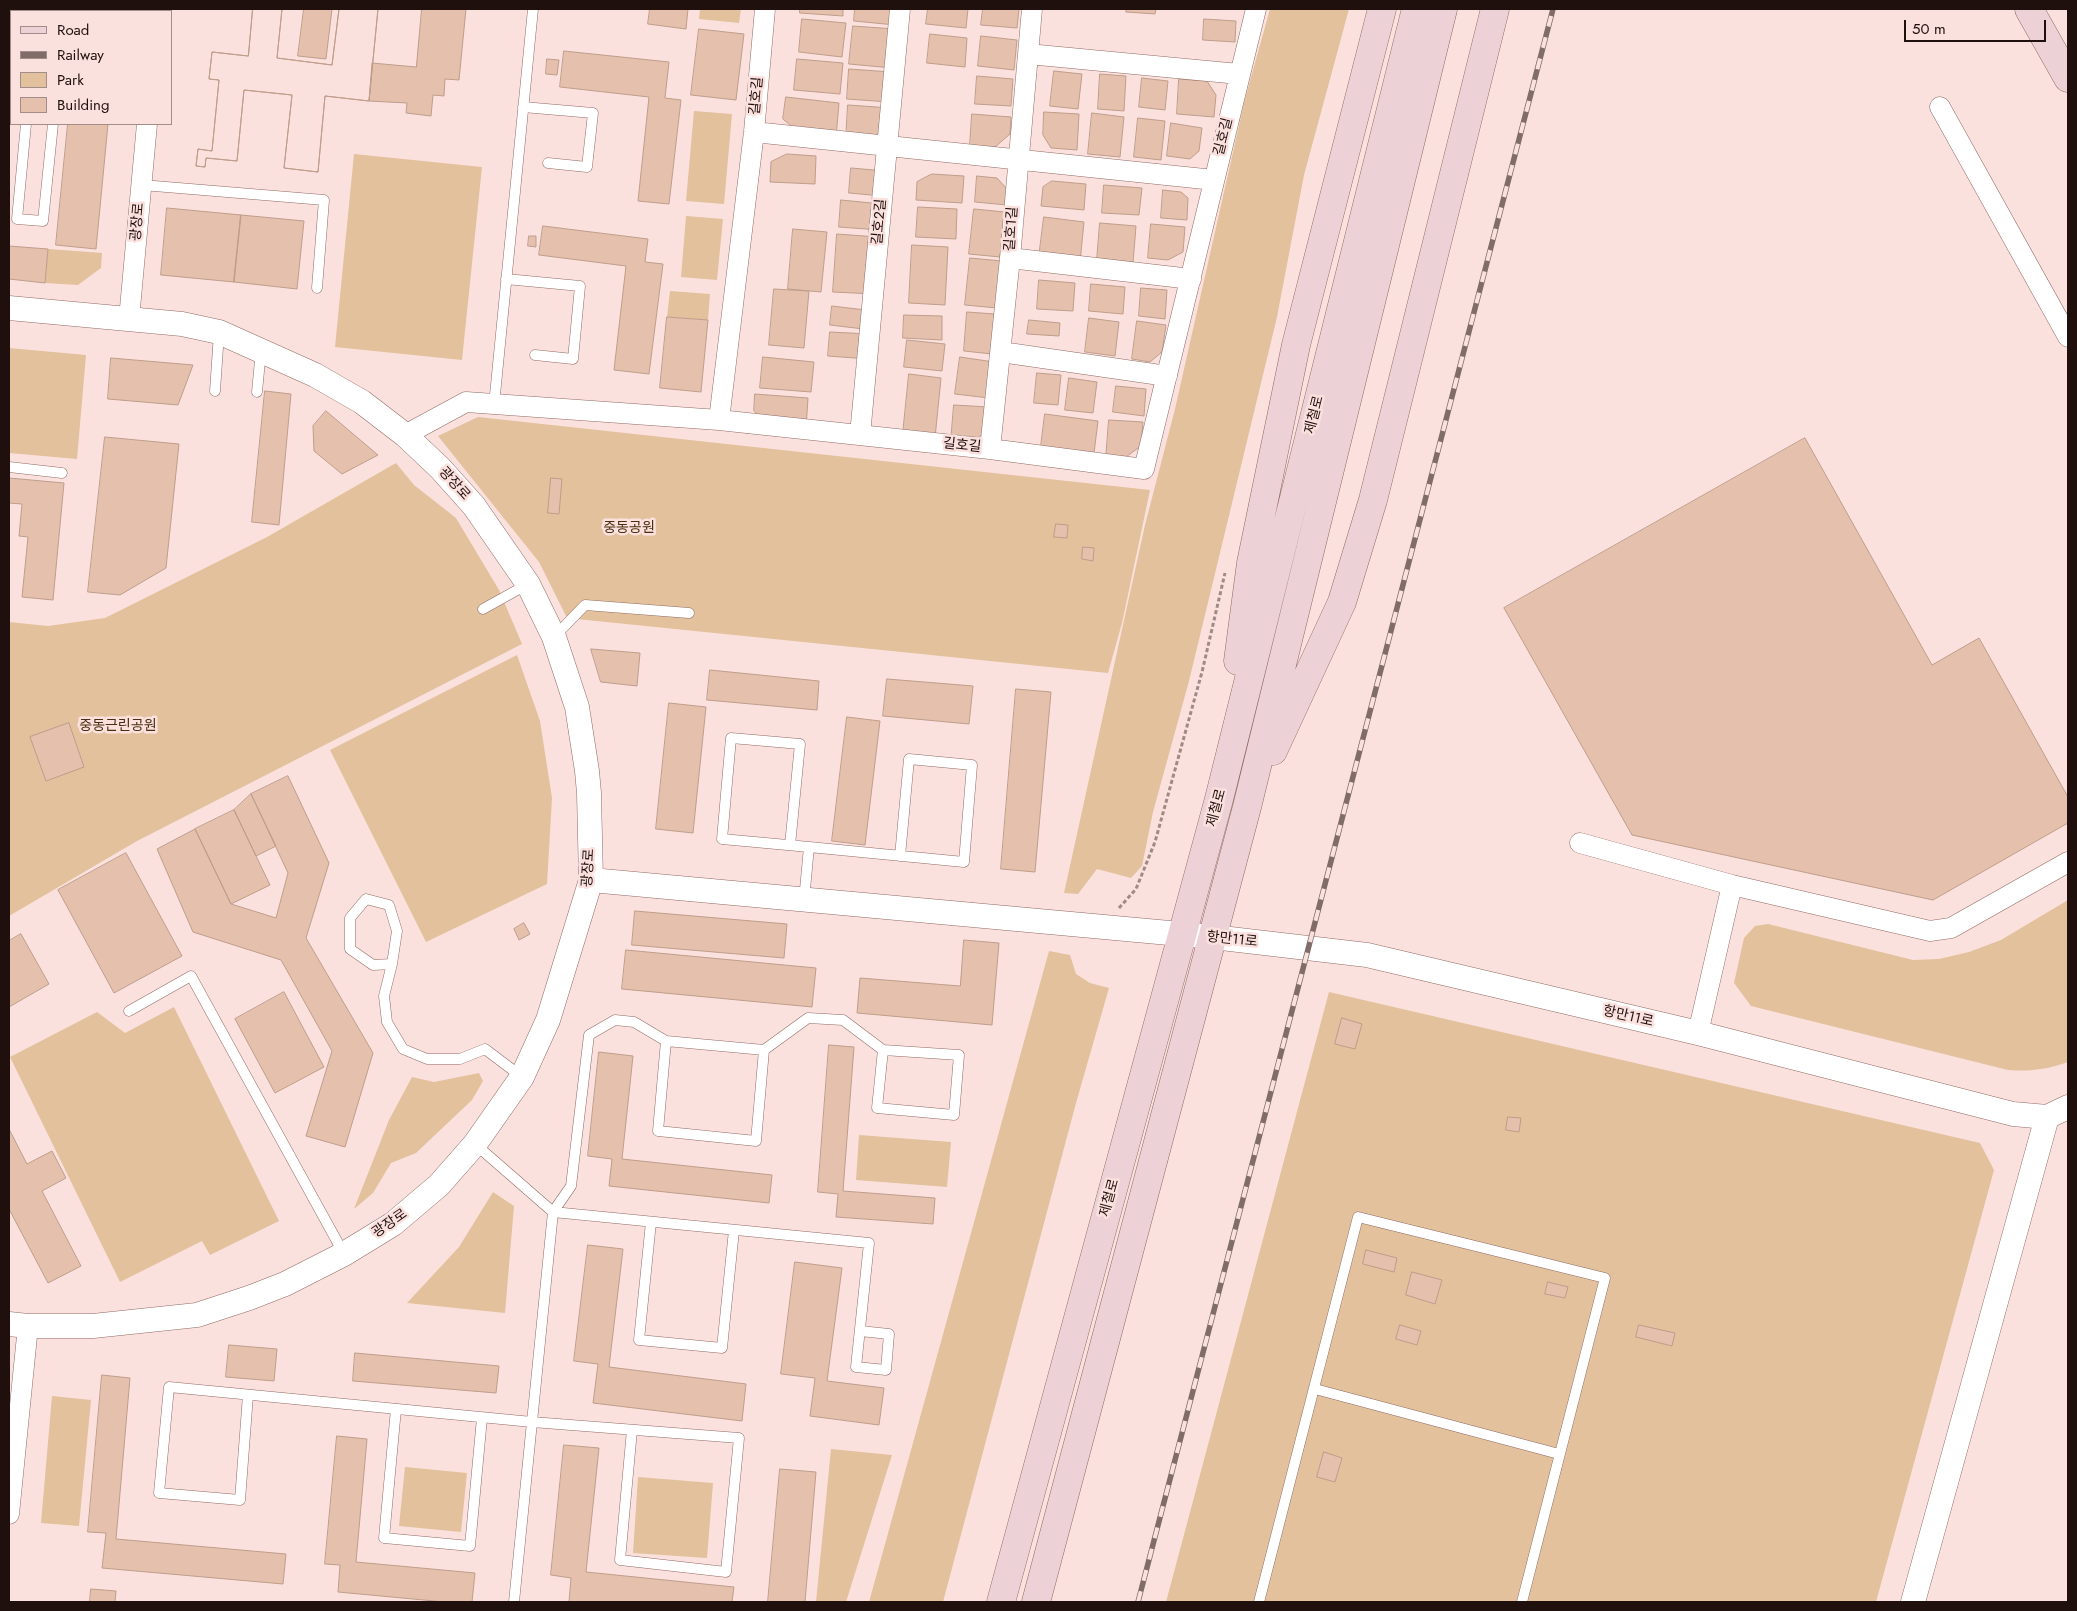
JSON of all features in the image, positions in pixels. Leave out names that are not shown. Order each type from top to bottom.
[{"type":"main road","points":[[1219,799],[1251,563],[1292,364],[1382,9]]},
{"type":"main road","name":"제철로","points":[[1001,1602],[1219,799],[1416,9]]},
{"type":"main road","name":"제철로","points":[[1036,1602],[1247,807],[1443,9]]},
{"type":"main road","points":[[1247,807],[1342,602],[1373,500],[1495,9]]},
{"type":"main road","points":[[2029,9],[2068,78]]},
{"type":"street","name":"길호길","points":[[765,9],[754,132],[719,420],[990,449],[1144,470],[1256,9]]},
{"type":"street","name":"길호2길","points":[[860,435],[900,9]]},
{"type":"street","name":"길호1길","points":[[990,449],[1010,258],[1032,9]]},
{"type":"street","points":[[1028,54],[1239,74]]},
{"type":"street","points":[[1940,107],[2068,338]]},
{"type":"street","name":"광장로","points":[[129,319],[147,125]]},
{"type":"street","points":[[754,132],[1018,158],[1214,180]]},
{"type":"street","points":[[1010,258],[1191,279]]},
{"type":"street","name":"광장로","points":[[9,308],[182,324],[219,332],[261,349],[315,375],[362,402],[405,435],[440,468],[474,506],[528,584],[554,637],[577,707],[587,771],[591,880],[548,1020],[522,1077],[475,1144],[439,1186],[393,1224],[344,1254],[285,1284],[197,1315],[93,1326],[18,1326]]},
{"type":"street","points":[[1001,352],[1167,376]]},
{"type":"street","points":[[405,435],[466,402],[719,420]]},
{"type":"street","points":[[1580,843],[1732,885],[1930,931],[1950,928],[2068,862]]},
{"type":"street","name":"항만11로","points":[[591,880],[1212,937],[1368,956],[1698,1033],[2013,1114],[2047,1117]]},
{"type":"street","points":[[1698,1033],[1732,885]]},
{"type":"street","points":[[1913,1602],[2047,1117],[2068,1107]]},
{"type":"street","points":[[9,1514],[18,1326]]},
{"type":"lane","points":[[494,405],[533,9]]},
{"type":"lane","points":[[523,107],[594,113],[588,167],[548,163]]},
{"type":"lane","points":[[26,125],[17,218],[43,221],[53,125]]},
{"type":"lane","points":[[142,185],[324,200],[317,288]]},
{"type":"lane","points":[[506,279],[580,286],[573,360],[535,355]]},
{"type":"lane","points":[[215,391],[219,332]]},
{"type":"lane","points":[[257,392],[261,349]]},
{"type":"lane","points":[[9,467],[62,472]]},
{"type":"lane","points":[[483,609],[528,584]]},
{"type":"lane","points":[[554,637],[585,605],[689,612]]},
{"type":"lane","points":[[790,845],[800,744],[731,738],[722,839],[790,845],[900,856],[964,862],[972,765],[909,759],[900,856]]},
{"type":"lane","points":[[804,900],[809,847]]},
{"type":"lane","points":[[392,964],[373,965],[350,949],[350,918],[366,899],[389,906],[397,931],[392,964],[384,996],[387,1022],[403,1049],[427,1059],[460,1059],[485,1049],[522,1077]]},
{"type":"lane","points":[[129,1011],[191,976],[344,1254]]},
{"type":"lane","points":[[514,1602],[553,1212],[571,1186],[589,1035],[615,1020],[634,1022],[666,1041],[764,1050],[808,1018],[842,1020],[883,1050],[960,1055],[954,1115],[877,1108],[883,1050]]},
{"type":"lane","points":[[666,1041],[658,1131],[756,1141],[764,1050]]},
{"type":"lane","points":[[475,1144],[553,1212],[869,1243],[856,1367],[886,1370],[889,1334],[860,1331]]},
{"type":"lane","points":[[1259,1602],[1358,1218],[1605,1278],[1522,1602]]},
{"type":"lane","points":[[651,1222],[639,1340],[713,1348],[722,1348],[734,1230]]},
{"type":"lane","points":[[248,1395],[240,1500],[159,1493],[169,1387],[482,1418],[739,1438],[726,1572],[620,1560],[632,1430]]},
{"type":"lane","points":[[1315,1389],[1559,1454]]},
{"type":"lane","points":[[396,1409],[384,1538],[470,1546],[482,1418]]},
{"type":"green space","points":[[700,9],[741,9],[739,23],[699,19]]},
{"type":"green space","points":[[1270,9],[1349,9],[1304,175],[1277,317],[1189,681],[1153,812],[1142,866],[1131,878],[1097,869],[1078,894],[1064,893],[1145,525],[1175,409],[1245,99]]},
{"type":"green space","points":[[694,111],[732,114],[724,204],[686,201]]},
{"type":"green space","points":[[354,154],[482,167],[462,360],[335,347]]},
{"type":"green space","points":[[686,216],[723,219],[717,280],[681,277]]},
{"type":"green space","points":[[48,249],[102,253],[101,268],[78,285],[45,283]]},
{"type":"green space","points":[[670,291],[710,294],[708,320],[667,317]]},
{"type":"green space","points":[[9,348],[86,355],[77,459],[9,453]]},
{"type":"green space","name":"중동공원","points":[[478,417],[1150,490],[1122,623],[1108,673],[567,618],[539,562],[438,436]]},
{"type":"green space","name":"중동근린공원","points":[[396,463],[414,485],[456,518],[499,590],[522,644],[137,841],[9,916],[9,622],[48,626],[105,618],[267,537]]},
{"type":"green space","points":[[517,655],[540,721],[552,798],[547,884],[426,942],[330,750]]},
{"type":"green space","points":[[2068,900],[2068,1062],[2053,1066],[2031,1070],[2008,1070],[1751,1006],[1734,983],[1744,938],[1755,926],[1768,924],[1913,960],[1939,959],[1969,952],[2001,940]]},
{"type":"green space","points":[[1049,951],[1070,955],[1076,974],[1090,983],[1109,988],[1076,1103],[943,1602],[869,1602]]},
{"type":"green space","points":[[1329,992],[1980,1143],[1994,1170],[1876,1602],[1166,1602]]},
{"type":"green space","points":[[174,1007],[279,1221],[210,1255],[202,1241],[120,1282],[10,1057],[97,1012],[125,1033]]},
{"type":"green space","points":[[479,1073],[483,1081],[472,1100],[416,1153],[391,1163],[373,1193],[354,1209],[389,1120],[412,1077],[434,1082]]},
{"type":"green space","points":[[859,1135],[951,1142],[947,1187],[856,1180]]},
{"type":"green space","points":[[493,1192],[514,1206],[505,1313],[407,1303],[459,1247]]},
{"type":"green space","points":[[52,1396],[91,1400],[79,1526],[41,1523]]},
{"type":"green space","points":[[831,1449],[892,1455],[846,1602],[816,1602]]},
{"type":"green space","points":[[405,1467],[467,1473],[461,1532],[399,1526]]},
{"type":"green space","points":[[638,1477],[713,1483],[707,1558],[633,1553]]},
{"type":"building","points":[[78,9],[119,9],[118,10]]},
{"type":"building","points":[[253,9],[282,9],[277,58],[332,65],[339,9],[378,9],[369,101],[325,96],[318,172],[284,168],[292,95],[244,90],[237,161],[206,158],[205,167],[196,166],[198,149],[212,151],[219,80],[209,79],[212,52],[248,56]]},
{"type":"building","points":[[253,9],[282,9],[277,58],[332,65],[339,9],[378,9],[369,101],[325,96],[318,172],[284,168],[292,95],[244,90],[237,161],[206,158],[205,167],[196,166],[198,149],[212,151],[219,80],[209,79],[212,52],[248,56]]},
{"type":"building","points":[[304,9],[332,9],[326,59],[298,56]]},
{"type":"building","points":[[422,9],[466,9],[459,80],[445,79],[444,96],[433,95],[431,116],[406,113],[407,103],[369,101],[372,63],[416,67]]},
{"type":"building","points":[[650,9],[688,9],[686,29],[648,24]]},
{"type":"building","points":[[800,9],[843,9],[843,16],[800,13]]},
{"type":"building","points":[[855,9],[896,9],[895,25],[854,21]]},
{"type":"building","points":[[928,9],[968,9],[966,28],[926,24]]},
{"type":"building","points":[[983,9],[1019,9],[1017,28],[981,25]]},
{"type":"building","points":[[1127,9],[1156,9],[1155,14],[1126,12]]},
{"type":"building","points":[[802,19],[846,23],[842,57],[799,52]]},
{"type":"building","points":[[1204,19],[1236,21],[1235,42],[1203,40]]},
{"type":"building","points":[[853,26],[895,29],[892,68],[849,64]]},
{"type":"building","points":[[699,29],[744,34],[736,100],[691,95]]},
{"type":"building","points":[[930,34],[967,38],[965,67],[927,63]]},
{"type":"building","points":[[981,36],[1017,40],[1014,70],[978,66]]},
{"type":"building","points":[[564,51],[669,62],[665,98],[681,100],[669,204],[638,201],[649,97],[560,87]]},
{"type":"building","points":[[547,59],[559,60],[557,75],[546,74]]},
{"type":"building","points":[[797,59],[843,63],[840,94],[794,90]]},
{"type":"building","points":[[849,69],[892,72],[889,102],[847,99]]},
{"type":"building","points":[[1054,71],[1082,74],[1078,109],[1050,106]]},
{"type":"building","points":[[1100,74],[1126,76],[1124,111],[1098,109]]},
{"type":"building","points":[[977,76],[1013,79],[1011,106],[975,104]]},
{"type":"building","points":[[1142,78],[1168,81],[1165,110],[1139,107]]},
{"type":"building","points":[[1179,79],[1207,81],[1216,95],[1214,117],[1177,114]]},
{"type":"building","points":[[786,97],[839,103],[836,137],[799,133],[783,119]]},
{"type":"building","points":[[848,105],[891,108],[890,125],[869,140],[846,139]]},
{"type":"building","points":[[1044,112],[1079,114],[1077,150],[1051,148],[1043,135]]},
{"type":"building","points":[[1092,113],[1124,117],[1120,157],[1088,154]]},
{"type":"building","points":[[972,114],[1011,117],[1010,134],[995,147],[970,146]]},
{"type":"building","points":[[1138,118],[1165,121],[1161,160],[1134,157]]},
{"type":"building","points":[[1171,123],[1202,128],[1199,151],[1190,159],[1167,156]]},
{"type":"building","points":[[68,125],[108,125],[96,249],[56,245]]},
{"type":"building","points":[[787,154],[816,156],[815,184],[770,182],[771,162]]},
{"type":"building","points":[[851,168],[874,170],[883,184],[882,196],[849,193]]},
{"type":"building","points":[[932,174],[964,176],[962,203],[916,200],[917,182]]},
{"type":"building","points":[[977,176],[997,178],[1008,190],[1007,205],[975,202]]},
{"type":"building","points":[[1052,181],[1086,184],[1084,210],[1041,206],[1043,187]]},
{"type":"building","points":[[1104,185],[1142,188],[1139,215],[1102,213]]},
{"type":"building","points":[[1163,190],[1181,192],[1188,198],[1187,220],[1161,218]]},
{"type":"building","points":[[841,200],[882,204],[880,230],[839,227]]},
{"type":"building","points":[[918,207],[957,209],[956,239],[916,237]]},
{"type":"building","points":[[167,208],[241,215],[234,282],[161,275]]},
{"type":"building","points":[[974,209],[1005,212],[1000,257],[969,254]]},
{"type":"building","points":[[241,215],[304,221],[297,289],[234,282]]},
{"type":"building","points":[[1044,217],[1084,222],[1080,262],[1039,257]]},
{"type":"building","points":[[1100,223],[1136,226],[1133,263],[1097,260]]},
{"type":"building","points":[[1151,224],[1185,227],[1183,252],[1168,260],[1148,258]]},
{"type":"building","points":[[543,226],[648,239],[645,262],[663,264],[649,374],[614,370],[626,266],[539,255]]},
{"type":"building","points":[[793,229],[827,232],[821,292],[788,289]]},
{"type":"building","points":[[837,234],[878,237],[874,294],[833,292]]},
{"type":"building","points":[[529,236],[536,236],[536,247],[528,246]]},
{"type":"building","points":[[912,245],[948,247],[945,305],[909,303]]},
{"type":"building","points":[[9,246],[48,249],[45,283],[9,279]]},
{"type":"building","points":[[970,258],[1002,261],[997,308],[965,305]]},
{"type":"building","points":[[1039,280],[1075,283],[1073,311],[1037,309]]},
{"type":"building","points":[[1091,284],[1125,287],[1123,314],[1089,311]]},
{"type":"building","points":[[1141,288],[1167,290],[1165,319],[1139,316]]},
{"type":"building","points":[[774,289],[809,291],[804,348],[769,345]]},
{"type":"building","points":[[832,306],[874,311],[872,330],[830,325]]},
{"type":"building","points":[[967,312],[995,314],[992,354],[964,351]]},
{"type":"building","points":[[904,315],[942,316],[942,340],[903,338]]},
{"type":"building","points":[[667,317],[708,320],[701,392],[660,388]]},
{"type":"building","points":[[1089,318],[1119,322],[1115,356],[1085,352]]},
{"type":"building","points":[[1029,320],[1060,323],[1059,336],[1027,334]]},
{"type":"building","points":[[1137,321],[1166,325],[1162,352],[1150,362],[1132,359]]},
{"type":"building","points":[[830,332],[869,334],[868,359],[828,356]]},
{"type":"building","points":[[907,340],[945,344],[942,371],[904,367]]},
{"type":"building","points":[[763,357],[814,362],[811,392],[760,388]]},
{"type":"building","points":[[960,357],[994,362],[989,398],[955,394]]},
{"type":"building","points":[[111,358],[193,365],[178,405],[108,399]]},
{"type":"building","points":[[1037,373],[1061,375],[1058,405],[1034,403]]},
{"type":"building","points":[[909,374],[941,378],[935,438],[903,434]]},
{"type":"building","points":[[1069,378],[1097,382],[1093,413],[1065,410]]},
{"type":"building","points":[[1116,386],[1146,389],[1144,416],[1113,412]]},
{"type":"building","points":[[265,391],[291,394],[279,525],[252,522]]},
{"type":"building","points":[[755,394],[808,398],[806,428],[765,424],[754,411]]},
{"type":"building","points":[[954,405],[989,407],[987,431],[970,443],[951,441]]},
{"type":"building","points":[[326,411],[378,455],[342,474],[314,451],[313,426]]},
{"type":"building","points":[[1045,414],[1098,421],[1094,453],[1041,446]]},
{"type":"building","points":[[1109,420],[1143,422],[1141,446],[1123,459],[1106,458]]},
{"type":"building","points":[[105,437],[179,444],[166,568],[120,595],[88,592]]},
{"type":"building","points":[[1805,438],[1932,665],[1979,638],[2068,797],[2068,823],[1933,900],[1632,835],[1504,608]]},
{"type":"building","points":[[9,478],[64,483],[53,600],[22,597],[28,537],[19,536],[22,504],[9,503]]},
{"type":"building","points":[[551,478],[562,479],[559,514],[548,513]]},
{"type":"building","points":[[1056,524],[1068,525],[1067,538],[1054,537]]},
{"type":"building","points":[[1083,547],[1094,548],[1093,561],[1082,559]]},
{"type":"building","points":[[591,649],[640,653],[637,686],[601,682]]},
{"type":"building","points":[[710,670],[819,681],[817,710],[707,700]]},
{"type":"building","points":[[887,679],[973,686],[969,724],[883,716]]},
{"type":"building","points":[[1016,689],[1051,692],[1035,872],[1001,869]]},
{"type":"building","points":[[669,703],[706,707],[693,833],[656,829]]},
{"type":"building","points":[[847,717],[880,721],[865,845],[832,841]]},
{"type":"building","points":[[69,723],[84,767],[46,781],[30,737]]},
{"type":"building","points":[[288,776],[329,863],[306,938],[373,1053],[345,1147],[306,1136],[332,1051],[281,960],[193,932],[157,849],[195,829],[231,904],[276,918],[288,873],[251,794]]},
{"type":"building","points":[[251,794],[276,846],[256,856],[234,810]]},
{"type":"building","points":[[234,810],[270,885],[231,904],[195,829]]},
{"type":"building","points":[[126,853],[182,956],[114,993],[58,890]]},
{"type":"building","points":[[635,911],[787,924],[784,958],[632,945]]},
{"type":"building","points":[[524,923],[530,934],[519,940],[514,929]]},
{"type":"building","points":[[21,934],[49,984],[9,1007],[9,941]]},
{"type":"building","points":[[964,940],[999,943],[992,1025],[857,1013],[860,978],[960,986]]},
{"type":"building","points":[[626,950],[816,968],[812,1007],[622,989]]},
{"type":"building","points":[[284,992],[324,1067],[275,1093],[235,1019]]},
{"type":"building","points":[[1342,1018],[1362,1024],[1355,1049],[1335,1044]]},
{"type":"building","points":[[829,1045],[854,1047],[843,1191],[935,1198],[933,1224],[836,1217],[838,1194],[818,1192]]},
{"type":"building","points":[[599,1052],[633,1056],[622,1159],[772,1175],[769,1203],[609,1186],[612,1159],[588,1156]]},
{"type":"building","points":[[1508,1117],[1521,1118],[1519,1132],[1506,1130]]},
{"type":"building","points":[[9,1129],[27,1164],[52,1151],[66,1178],[42,1191],[81,1266],[48,1283],[9,1209]]},
{"type":"building","points":[[588,1245],[623,1249],[609,1367],[746,1384],[742,1421],[593,1403],[598,1364],[574,1361]]},
{"type":"building","points":[[1366,1250],[1397,1258],[1394,1272],[1363,1264]]},
{"type":"building","points":[[795,1262],[842,1268],[827,1381],[884,1388],[879,1425],[810,1416],[815,1378],[781,1374]]},
{"type":"building","points":[[1412,1272],[1442,1280],[1435,1304],[1406,1295]]},
{"type":"building","points":[[1548,1282],[1568,1287],[1565,1298],[1545,1294]]},
{"type":"building","points":[[1400,1325],[1421,1331],[1417,1345],[1396,1339]]},
{"type":"building","points":[[1639,1325],[1675,1333],[1672,1346],[1636,1337]]},
{"type":"building","points":[[229,1345],[277,1349],[274,1381],[226,1377]]},
{"type":"building","points":[[355,1353],[499,1366],[496,1393],[353,1381]]},
{"type":"building","points":[[102,1375],[130,1378],[116,1539],[286,1554],[283,1584],[102,1568],[106,1533],[88,1532]]},
{"type":"building","points":[[337,1436],[367,1439],[356,1562],[475,1573],[472,1602],[445,1602],[338,1592],[340,1565],[325,1564]]},
{"type":"building","points":[[564,1445],[599,1448],[586,1572],[734,1587],[732,1602],[569,1602],[571,1578],[551,1575]]},
{"type":"building","points":[[1324,1452],[1342,1458],[1335,1482],[1317,1477]]},
{"type":"building","points":[[780,1469],[816,1472],[805,1602],[768,1602]]},
{"type":"building","points":[[91,1589],[116,1591],[115,1602],[90,1602]]},
{"type":"railway","points":[[1138,1602],[1553,9]]}]
